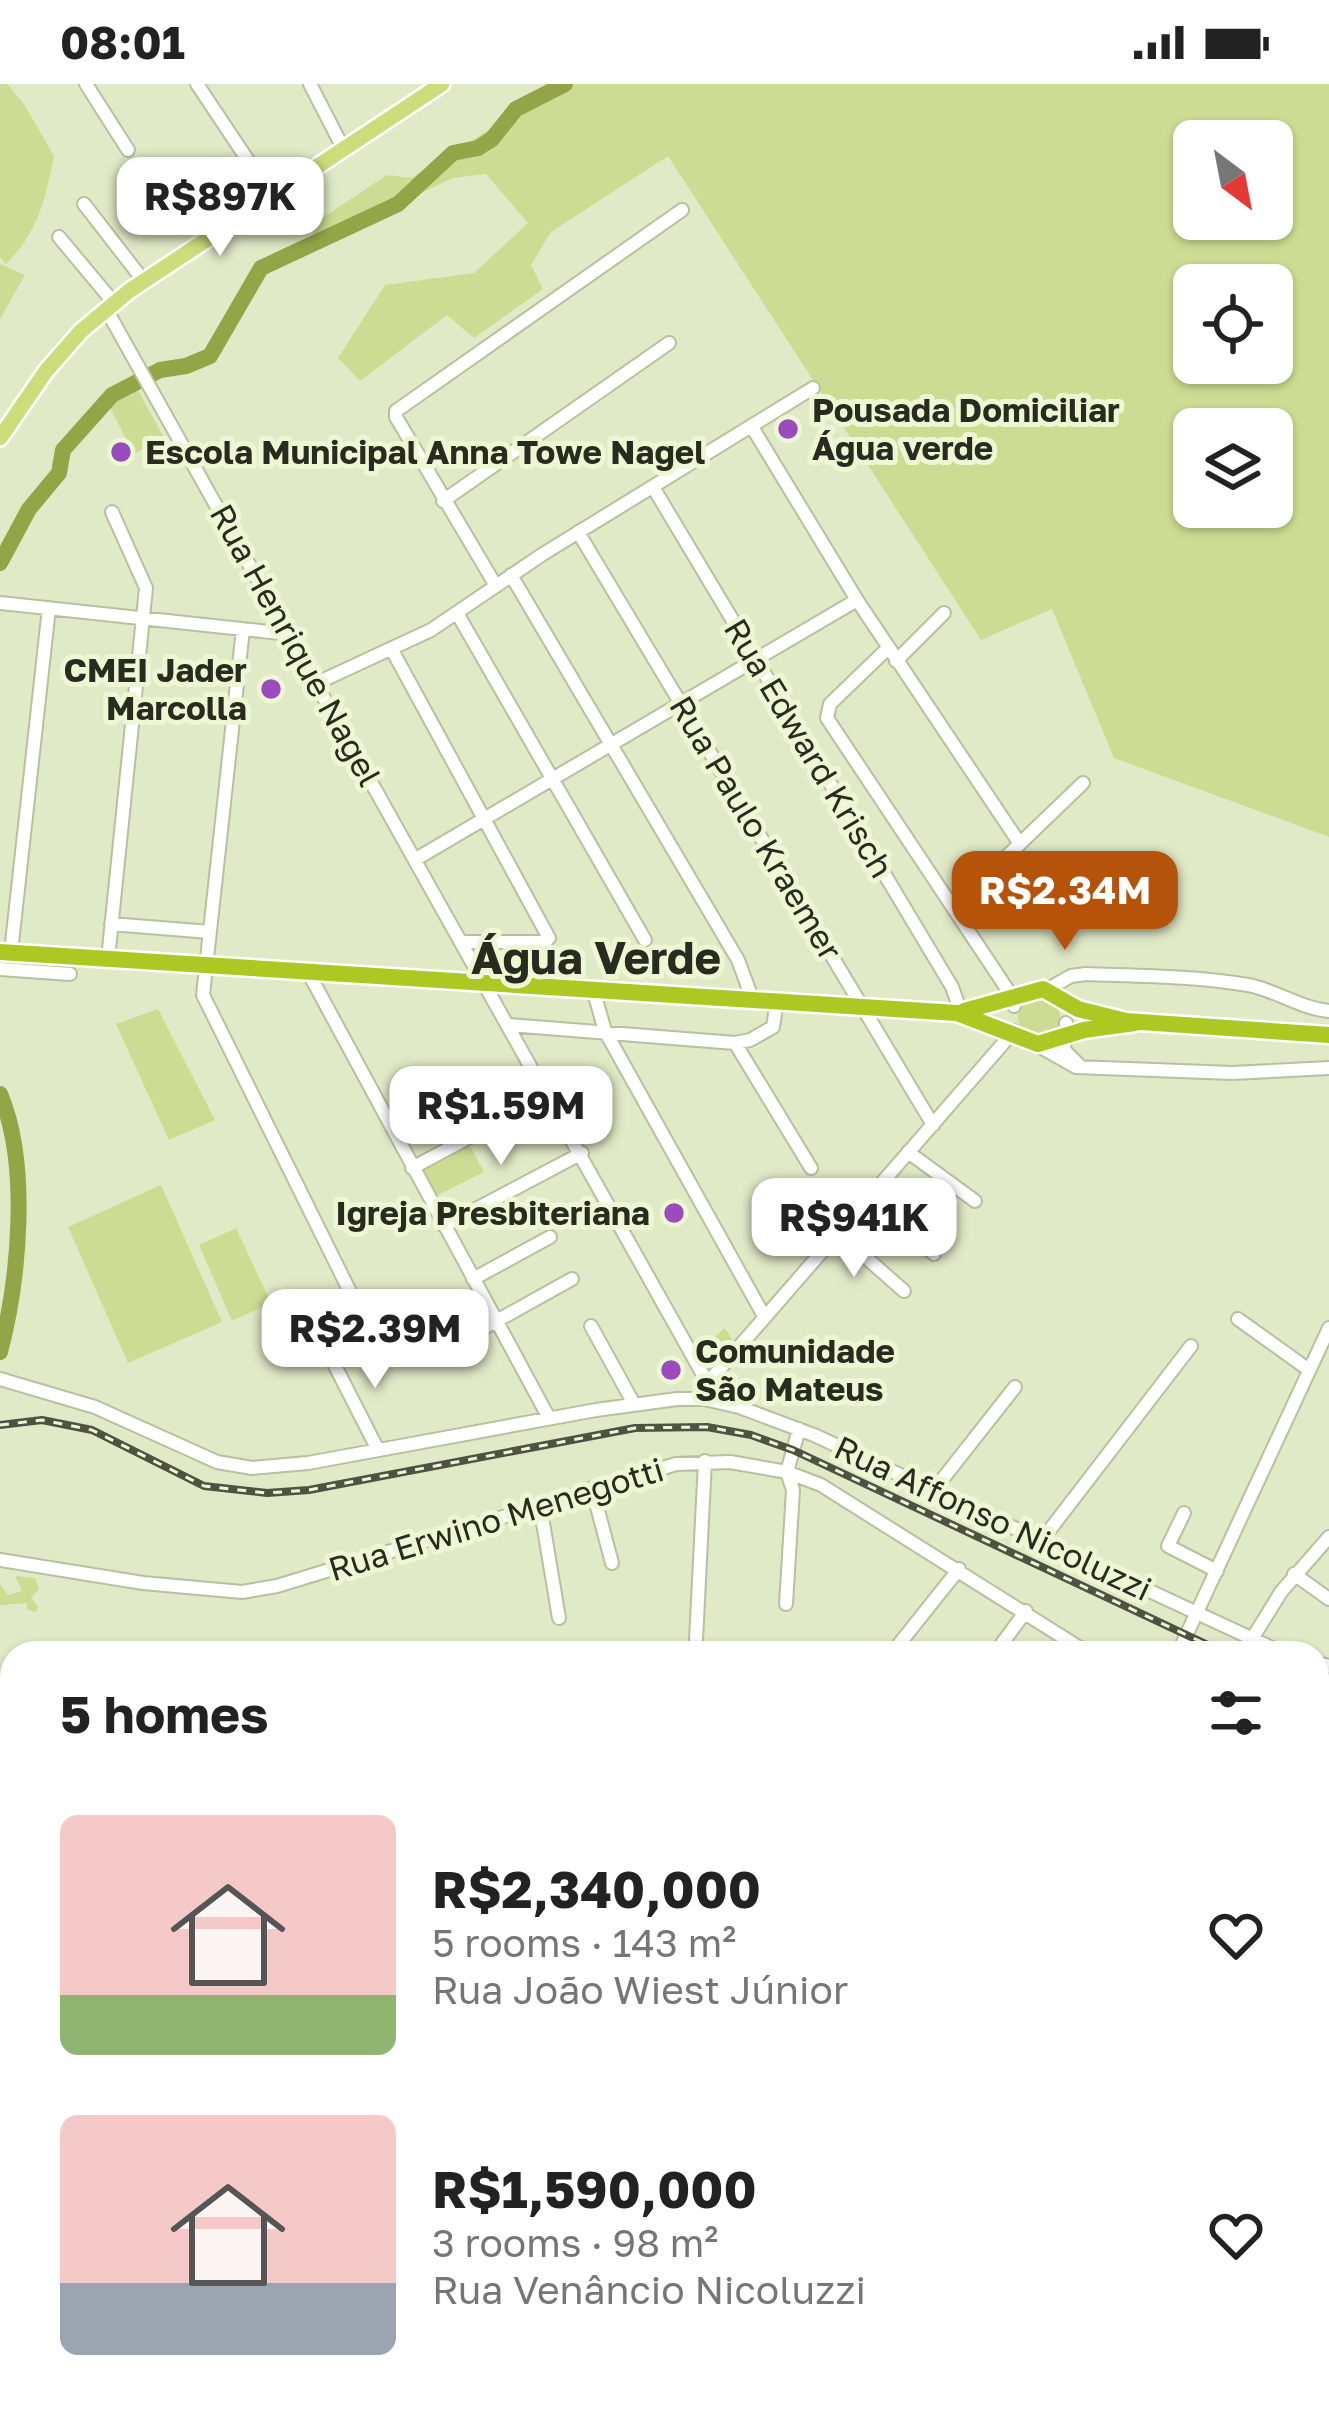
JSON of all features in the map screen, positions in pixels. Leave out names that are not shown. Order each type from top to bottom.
[{"type":"highway","points":[[6,952],[959,1012],[985,1015],[1021,1036]]},
{"type":"highway","points":[[985,1015],[1017,1000],[1061,1014],[1135,1023],[1329,1035]]},
{"type":"highway","points":[[1017,1000],[1021,1036]]},
{"type":"highway","points":[[1021,1036],[1061,1014],[1094,1014],[1135,1023]]},
{"type":"main road","points":[[0,438],[46,371],[110,306],[442,84]]},
{"type":"street","points":[[86,84],[128,150]]},
{"type":"street","points":[[197,84],[271,195]]},
{"type":"street","points":[[310,84],[343,148]]},
{"type":"street","points":[[84,204],[143,280]]},
{"type":"street","points":[[496,586],[443,501],[396,411],[682,210]]},
{"type":"street","name":"Rua Henrique Nagel","points":[[59,237],[110,306],[706,1380]]},
{"type":"street","points":[[443,501],[669,344]]},
{"type":"street","points":[[317,683],[392,650],[457,613],[578,532],[813,388]]},
{"type":"street","points":[[752,427],[856,600],[1020,844]]},
{"type":"street","name":"Rua Edward Krisch","points":[[653,487],[952,987],[959,1012]]},
{"type":"street","points":[[108,958],[145,580],[112,512]]},
{"type":"street","name":"Rua Paulo Kraemer","points":[[578,532],[933,1125]]},
{"type":"street","points":[[511,575],[742,968],[752,998]]},
{"type":"street","points":[[416,859],[856,600]]},
{"type":"street","points":[[0,603],[289,634]]},
{"type":"street","points":[[6,952],[49,608]]},
{"type":"street","points":[[457,613],[646,940]]},
{"type":"street","points":[[896,661],[944,613]]},
{"type":"street","points":[[243,629],[206,965],[206,1002],[364,1320]]},
{"type":"street","points":[[888,648],[830,704],[827,718],[1017,1000]]},
{"type":"street","points":[[392,650],[548,932],[545,942],[463,942]]},
{"type":"street","points":[[953,908],[1083,783]]},
{"type":"street","points":[[111,924],[210,932]]},
{"type":"street","points":[[0,969],[70,974]]},
{"type":"street","points":[[308,972],[548,1418]]},
{"type":"street","points":[[1061,1014],[1077,986],[1096,974]]},
{"type":"street","points":[[1082,1067],[1064,1050],[1061,1014],[1071,976],[1252,986],[1306,1008],[1329,1011]]},
{"type":"street","points":[[995,1053],[985,1015],[1000,978]]},
{"type":"street","points":[[593,989],[604,1030],[764,1316]]},
{"type":"street","points":[[509,1025],[735,1043],[773,1027],[777,1001]]},
{"type":"street","points":[[704,1400],[706,1380],[995,1053],[1021,1036],[1062,1063],[1082,1067],[1232,1073],[1329,1068]]},
{"type":"street","points":[[735,1043],[812,1168]]},
{"type":"street","points":[[412,1168],[509,1115]]},
{"type":"street","points":[[909,1150],[977,1198]]},
{"type":"street","points":[[444,1226],[581,1154]]},
{"type":"street","points":[[867,1198],[934,1255]]},
{"type":"street","points":[[837,1232],[904,1291]]},
{"type":"street","points":[[473,1280],[550,1238]]},
{"type":"street","points":[[464,1339],[572,1279]]},
{"type":"street","points":[[1238,1319],[1310,1370]]},
{"type":"street","points":[[591,1326],[634,1404]]},
{"type":"street","points":[[1184,1641],[1329,1328]]},
{"type":"street","points":[[1042,1540],[1192,1346]]},
{"type":"street","points":[[329,1354],[379,1450]]},
{"type":"street","name":"Rua Affonso Nicoluzzi","points":[[0,1379],[84,1403],[193,1453],[235,1466],[285,1466],[634,1404],[704,1400],[800,1429],[1256,1641]]},
{"type":"street","points":[[934,1490],[1015,1387]]},
{"type":"street","points":[[787,1604],[793,1490],[788,1472],[800,1429]]},
{"type":"street","points":[[696,1640],[705,1461]]},
{"type":"street","name":"Rua Erwino Menegotti","points":[[0,1560],[143,1583],[242,1592],[277,1586],[676,1464],[705,1461],[788,1472],[834,1492],[1070,1641]]},
{"type":"street","points":[[592,1488],[612,1563]]},
{"type":"street","points":[[540,1505],[559,1618]]},
{"type":"street","points":[[1184,1514],[1168,1546],[1216,1570]]},
{"type":"street","points":[[1252,1639],[1294,1574],[1329,1537]]},
{"type":"street","points":[[902,1641],[959,1569]]},
{"type":"street","points":[[1294,1574],[1329,1599]]},
{"type":"street","points":[[1004,1641],[1026,1611]]},
{"type":"shaded area","points":[[0,84],[7,84],[24,104],[54,156],[33,227],[6,264],[0,257]]},
{"type":"shaded area","points":[[563,84],[1329,84],[1329,837],[1114,758],[1052,609],[981,640],[668,156],[551,232],[531,265],[543,289],[474,338],[447,315],[360,381],[338,358],[385,285],[474,273],[528,223],[486,174],[453,178],[317,242],[310,226],[387,175],[411,178]]},
{"type":"shaded area","points":[[0,264],[25,275],[0,319]]},
{"type":"shaded area","points":[[137,388],[164,438],[134,454],[108,404]]},
{"type":"shaded area","points":[[1039,996],[1054,1002],[1060,1017],[1054,1032],[1039,1038],[1024,1032],[1018,1017],[1024,1002]]},
{"type":"shaded area","points":[[158,1009],[215,1120],[169,1140],[116,1024]]},
{"type":"shaded area","points":[[469,1144],[484,1172],[436,1196],[421,1167]]},
{"type":"shaded area","points":[[161,1185],[222,1322],[128,1363],[68,1227]]},
{"type":"shaded area","points":[[236,1228],[271,1303],[232,1321],[199,1245]]},
{"type":"shaded area","points":[[725,1328],[733,1341],[715,1362],[708,1362],[700,1349]]},
{"type":"shaded area","points":[[15,1576],[35,1578],[39,1589],[31,1598],[38,1606],[36,1612],[27,1610],[27,1603],[0,1605],[0,1584],[8,1595],[22,1591]]},
{"type":"waterway","points":[[0,563],[29,509],[59,473],[63,450],[112,395],[160,370],[210,356],[261,268],[398,204],[453,153],[478,148],[492,139],[516,109],[565,84]]},
{"type":"waterway","points":[[0,1094],[18,1187],[16,1257],[0,1352]]},
{"type":"railway","points":[[0,1425],[42,1420],[92,1430],[204,1486],[267,1493],[309,1490],[635,1428],[707,1427],[751,1435],[793,1450],[1199,1641]]},
{"type":"place","name":"Pousada Domiciliar Água verde","points":[[788,429]]},
{"type":"place","name":"Escola Municipal Anna Towe Nagel","points":[[121,452]]},
{"type":"place","name":"CMEI Jader Marcolla","points":[[271,689]]},
{"type":"place","name":"Igreja Presbiteriana","points":[[674,1213]]},
{"type":"place","name":"Comunidade São Mateus","points":[[671,1370]]},
{"type":"district","name":"Água Verde","points":[[596,958]]}]
